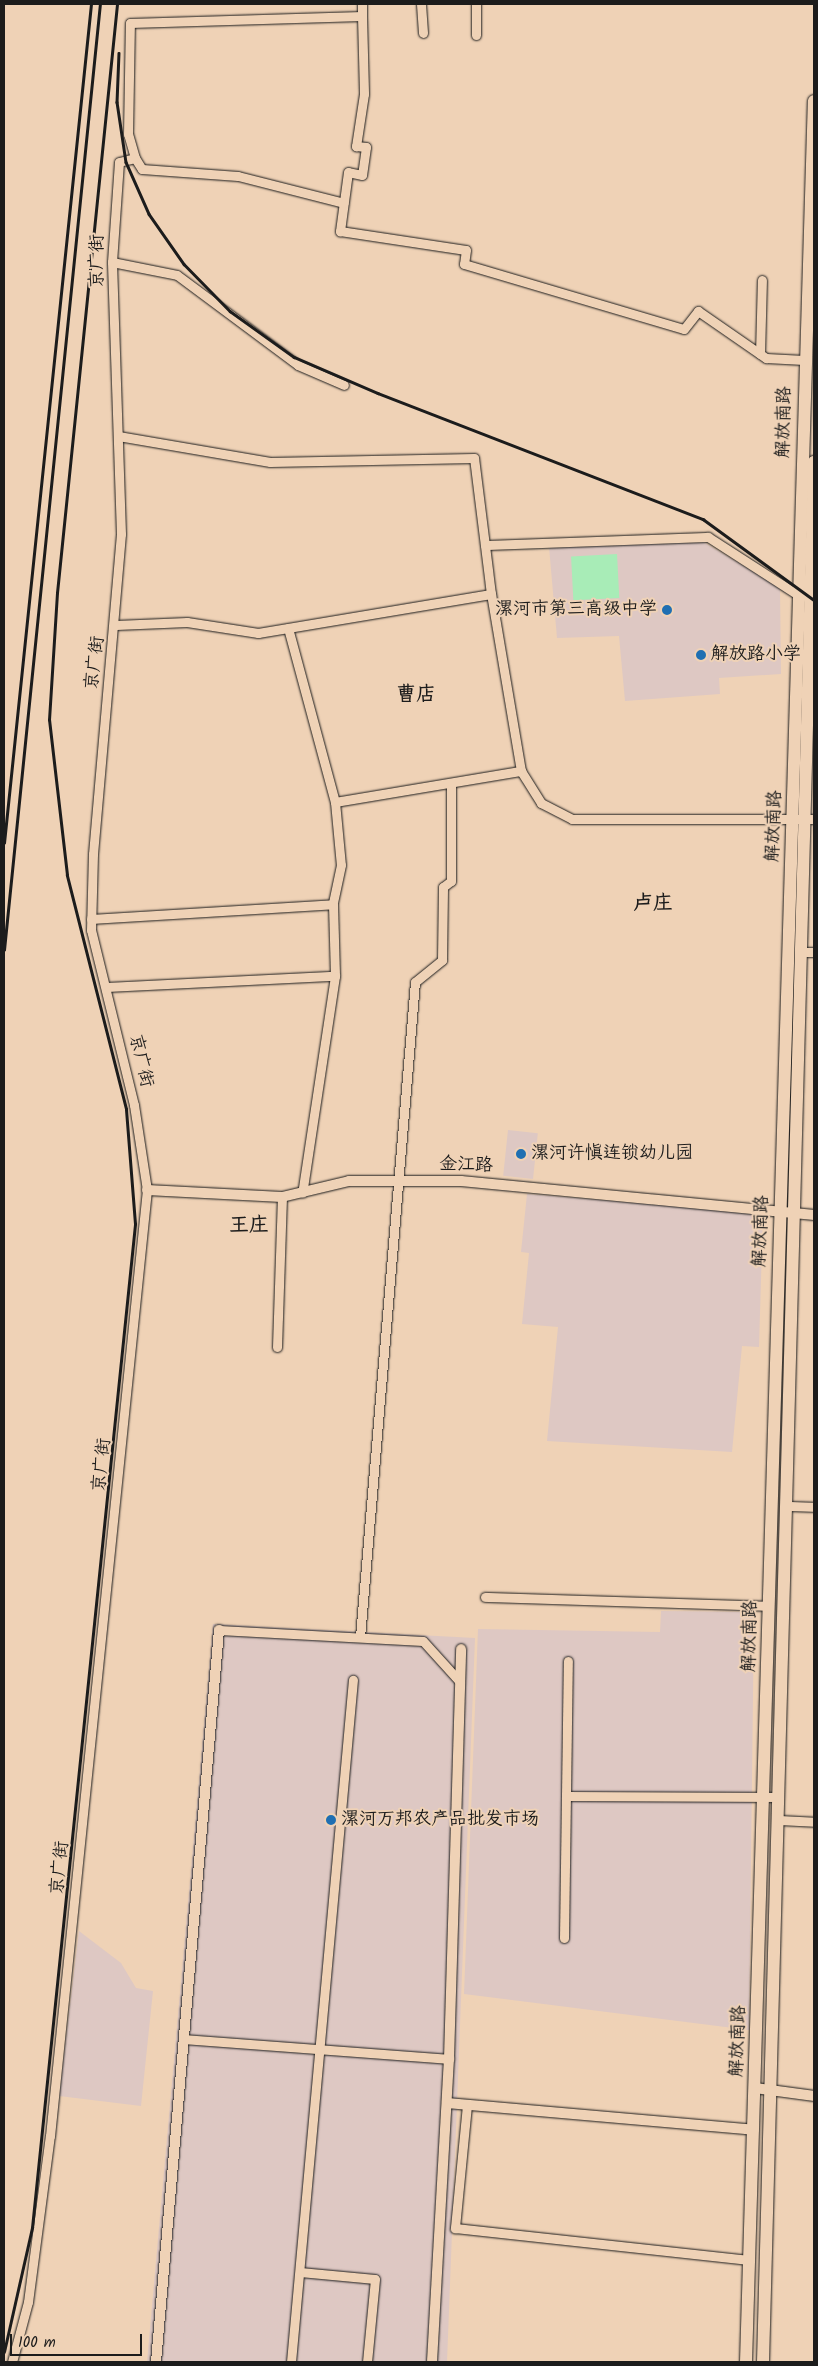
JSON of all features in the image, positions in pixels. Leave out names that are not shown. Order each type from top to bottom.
[{"type":"main road","name":"解放南路","points":[[763,2362],[794,1213],[808,952],[814,553],[804,360],[811,263],[814,103]]},
{"type":"main road","name":"解放南路","points":[[746,2362],[765,1797],[793,819],[801,597],[814,462]]},
{"type":"street","points":[[362,4],[364,94],[356,146],[366,147],[362,175],[348,172],[340,231],[466,250],[464,264],[684,329],[698,311],[760,354],[804,360]]},
{"type":"street","points":[[421,4],[423,33]]},
{"type":"street","points":[[476,4],[476,35]]},
{"type":"street","points":[[344,203],[238,176],[142,169],[135,158],[128,134],[130,23],[362,16]]},
{"type":"street","name":"京广街","points":[[12,2362],[28,2302],[49,2145],[147,1190],[134,1105],[91,919],[93,854],[116,625],[121,534],[112,262],[119,162],[135,158]]},
{"type":"street","points":[[112,262],[177,275],[298,365],[344,385]]},
{"type":"street","points":[[760,354],[762,280]]},
{"type":"street","points":[[118,436],[270,462],[474,458],[491,594],[521,771],[541,803],[572,819],[810,819]]},
{"type":"street","points":[[485,545],[708,537],[801,597]]},
{"type":"street","points":[[116,625],[187,622],[258,633],[491,594]]},
{"type":"street","points":[[288,628],[335,802],[340,865],[333,904],[335,976],[302,1193]]},
{"type":"street","points":[[335,802],[521,771]]},
{"type":"street","points":[[360,1637],[415,982],[442,960],[443,887],[451,881],[451,783]]},
{"type":"street","points":[[91,919],[333,904]]},
{"type":"street","points":[[106,987],[335,976]]},
{"type":"street","name":"金江路","points":[[147,1190],[282,1197],[349,1181],[461,1181],[781,1210],[814,1215]]},
{"type":"street","points":[[277,1347],[282,1197]]},
{"type":"street","points":[[787,1506],[814,1508]]},
{"type":"street","points":[[485,1597],[769,1606]]},
{"type":"street","points":[[156,2362],[219,1630],[423,1641],[460,1682]]},
{"type":"street","points":[[432,2362],[449,2059],[461,1649]]},
{"type":"street","points":[[564,1938],[568,1661]]},
{"type":"street","points":[[291,2362],[353,1680]]},
{"type":"street","points":[[566,1796],[779,1797]]},
{"type":"street","points":[[779,1820],[814,1822]]},
{"type":"street","points":[[184,2039],[449,2059]]},
{"type":"street","points":[[756,2088],[814,2096]]},
{"type":"street","points":[[447,2103],[754,2130]]},
{"type":"street","points":[[467,2105],[454,2228],[750,2260]]},
{"type":"street","points":[[300,2272],[375,2279],[367,2362]]},
{"type":"shaded area","name":"漯河市第三高级中学","points":[[703,542],[780,587],[781,674],[719,678],[720,694],[625,701],[619,636],[557,638],[549,547]]},
{"type":"shaded area","name":"漯河许慎连锁幼儿园","points":[[508,1130],[538,1133],[533,1179],[503,1176]]},
{"type":"shaded area","points":[[527,1194],[763,1213],[759,1347],[742,1346],[732,1452],[547,1441],[558,1327],[522,1324],[529,1253],[521,1252]]},
{"type":"shaded area","points":[[661,1611],[754,1612],[749,2030],[464,1994],[478,1629],[660,1632]]},
{"type":"shaded area","name":"漯河万邦农产品批发市场","points":[[213,1624],[475,1638],[447,2362],[147,2362]]},
{"type":"shaded area","points":[[79,1931],[121,1963],[136,1988],[153,1991],[141,2106],[59,2096]]},
{"type":"green space","points":[[617,554],[619,598],[573,600],[571,556]]},
{"type":"railway","points":[[4,843],[91,4]]},
{"type":"railway","points":[[4,950],[100,4]]},
{"type":"railway","points":[[4,2352],[32,2228],[135,1224],[126,1109],[67,875],[49,720],[57,593],[117,4]]},
{"type":"railway","points":[[119,53],[117,102],[126,162],[149,214],[184,264],[230,311],[294,357],[378,393],[703,519],[814,600]]},
{"type":"place","name":"漯河市第三高级中学","points":[[667,610]]},
{"type":"place","name":"解放路小学","points":[[701,655]]},
{"type":"place","name":"漯河许慎连锁幼儿园","points":[[521,1154]]},
{"type":"place","name":"漯河万邦农产品批发市场","points":[[331,1820]]},
{"type":"district","name":"曹店","points":[[416,695]]},
{"type":"district","name":"卢庄","points":[[653,904]]},
{"type":"district","name":"王庄","points":[[249,1226]]}]
